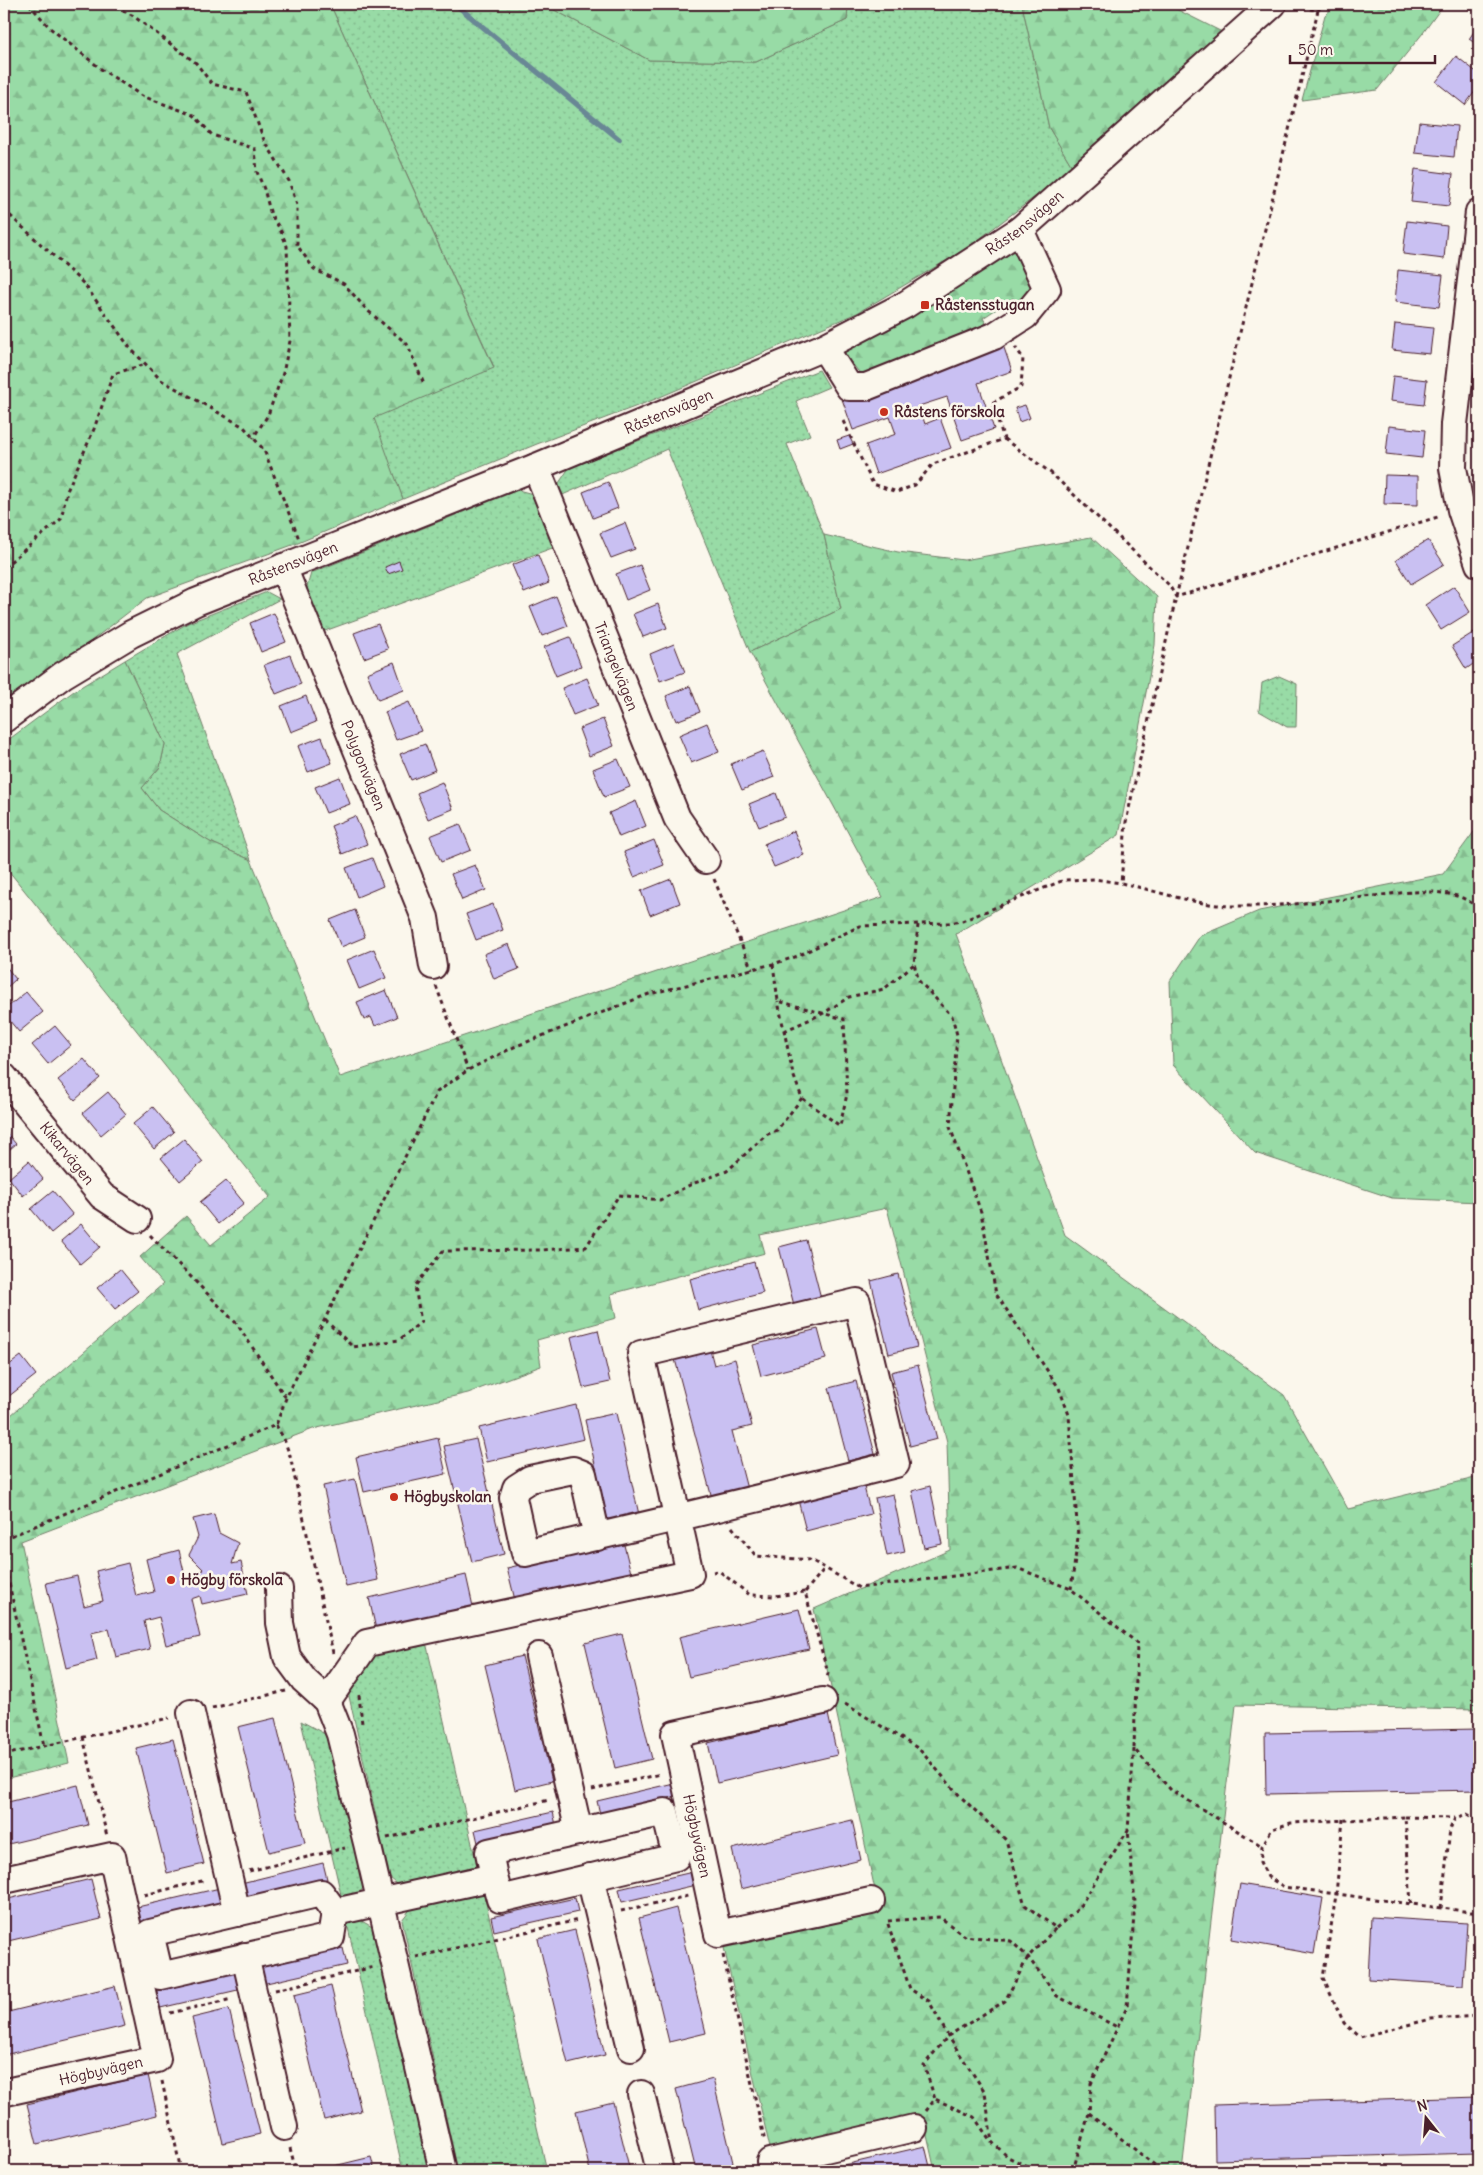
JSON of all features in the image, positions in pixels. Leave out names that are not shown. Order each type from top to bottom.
[{"type":"street","name":"Råstensvägen","points":[[4,719],[63,675],[131,634],[196,602],[536,467],[824,347],[905,305],[1020,230],[1273,4]]},
{"type":"street","points":[[1479,212],[1454,424],[1453,468],[1461,510],[1479,564]]},
{"type":"street","points":[[824,347],[841,391],[866,388],[994,336],[1024,316],[1046,290],[1020,230]]},
{"type":"street","name":"Triangelvägen","points":[[536,467],[677,818],[706,860]]},
{"type":"street","name":"Polygonvägen","points":[[295,563],[425,918],[432,966]]},
{"type":"street","name":"Kikarvägen","points":[[4,1077],[102,1196],[137,1219]]},
{"type":"street","points":[[327,1702],[366,1643],[690,1574],[679,1518],[641,1354],[857,1302],[896,1464],[679,1518],[597,1537]]},
{"type":"street","points":[[279,1589],[280,1622],[287,1657],[304,1680],[327,1702],[340,1734],[443,2171]]},
{"type":"street","points":[[539,1656],[579,1832]]},
{"type":"street","name":"Högbyvägen","points":[[718,1934],[675,1734],[823,1701]]},
{"type":"street","points":[[191,1713],[237,1913]]},
{"type":"street","name":"Högbyvägen","points":[[666,1812],[676,1856],[500,1899],[494,1877],[489,1852],[666,1812]]},
{"type":"street","points":[[4,1880],[112,1856]]},
{"type":"street","name":"Högbyvägen","points":[[6,2092],[157,2059],[148,2018],[145,1958],[150,1933],[321,1893],[335,1912],[331,1937],[160,1976],[145,1958],[122,1900],[112,1856]]},
{"type":"street","points":[[335,1912],[494,1877]]},
{"type":"street","points":[[590,1877],[631,2048]]},
{"type":"street","points":[[718,1934],[871,1901]]},
{"type":"street","points":[[245,1956],[284,2127]]},
{"type":"street","points":[[641,2094],[660,2171]]},
{"type":"street","points":[[771,2167],[914,2128]]},
{"type":"path","points":[[29,4],[50,28],[101,70],[142,96],[194,115],[212,135],[255,149],[257,172],[271,215],[280,229],[287,246],[290,342],[268,415],[254,438]]},
{"type":"path","points":[[108,4],[132,15],[196,63],[212,84],[246,92],[264,140],[289,181],[297,205],[298,245],[314,268],[344,284],[367,310],[407,344],[424,384]]},
{"type":"path","points":[[1273,4],[1318,10]]},
{"type":"path","points":[[1121,883],[1126,822],[1176,597],[1318,10],[1324,4]]},
{"type":"path","points":[[4,210],[85,285],[130,348],[161,380],[244,427],[264,450],[295,563]]},
{"type":"path","points":[[1003,330],[1023,358],[1021,387],[992,403],[1004,439],[1051,473],[1169,585],[1176,597]]},
{"type":"path","points":[[4,568],[61,519],[67,490],[94,429],[113,374],[146,364]]},
{"type":"path","points":[[843,421],[873,484],[897,492],[915,485],[933,464],[1004,439]]},
{"type":"path","points":[[1176,597],[1461,510]]},
{"type":"path","points":[[706,860],[752,970]]},
{"type":"path","points":[[4,1539],[276,1425],[286,1398],[437,1092],[468,1070],[514,1048],[649,994],[752,970],[795,957],[860,926],[877,924],[918,925],[962,921],[1064,880],[1094,879],[1121,883],[1202,903],[1235,906],[1313,902],[1401,893],[1436,893],[1454,895],[1474,904],[1479,909]]},
{"type":"path","points":[[918,925],[914,964],[919,981],[952,1016],[957,1035],[950,1127],[981,1212],[996,1294],[1059,1388],[1069,1415],[1078,1537],[1071,1589]]},
{"type":"path","points":[[773,964],[778,1000],[793,1074],[802,1098],[840,1126],[847,1094],[844,1019],[778,1000]]},
{"type":"path","points":[[784,1031],[824,1013],[849,997],[884,989],[914,964]]},
{"type":"path","points":[[432,966],[437,992],[468,1070]]},
{"type":"path","points":[[325,1320],[353,1347],[399,1340],[421,1322],[415,1286],[443,1251],[542,1250],[586,1247],[619,1195],[660,1200],[692,1184],[727,1171],[766,1135],[777,1130],[802,1098]]},
{"type":"path","points":[[137,1219],[163,1250],[237,1324],[286,1398]]},
{"type":"path","points":[[718,1508],[756,1556],[811,1560],[859,1588],[1017,1568],[1071,1589],[1137,1643],[1134,1749],[1128,1830],[1135,1902],[1127,2007],[1091,2084],[1089,2113],[1073,2169],[1037,2171],[1008,2157],[992,2142],[974,2117],[935,2099],[924,2065],[948,2036],[1005,2001],[1028,1956],[1078,1909],[1128,1830]]},
{"type":"path","points":[[4,1560],[44,1746]]},
{"type":"path","points":[[690,1574],[719,1571],[750,1596],[775,1596],[805,1592],[825,1568]]},
{"type":"path","points":[[805,1592],[828,1673],[823,1701],[836,1699],[919,1749],[960,1796],[1006,1840],[1025,1905],[1056,1928]]},
{"type":"path","points":[[83,1737],[112,1856]]},
{"type":"path","points":[[1134,1749],[1171,1790],[1262,1846]]},
{"type":"path","points":[[122,1900],[682,1769]]},
{"type":"path","points":[[1479,1821],[1467,1814],[1455,1818],[1405,1817],[1291,1823],[1272,1829],[1262,1846],[1260,1862],[1268,1877],[1284,1887],[1479,1913]]},
{"type":"path","points":[[1405,1817],[1411,1904]]},
{"type":"path","points":[[1442,1908],[1450,1829],[1455,1818]]},
{"type":"path","points":[[1343,1820],[1336,1895],[1322,1978],[1344,2023],[1360,2037],[1431,2019],[1479,2016]]},
{"type":"path","points":[[148,2018],[709,1891]]},
{"type":"path","points":[[992,2142],[985,2092],[948,2036],[929,2001],[910,1989],[887,1921],[940,1917],[964,1936],[1011,1941],[1028,1956],[1057,1996],[1117,2027]]},
{"type":"path","points":[[718,1934],[771,2167]]},
{"type":"path","points":[[157,2059],[181,2171]]},
{"type":"path","points":[[914,2128],[935,2099]]},
{"type":"path","points":[[1089,2113],[1162,2171]]},
{"type":"green space","points":[[4,4],[330,4],[494,368],[374,418],[403,499],[298,543],[147,598],[4,708]]},
{"type":"green space","points":[[330,4],[543,4],[649,60],[756,62],[847,20],[848,4],[1022,4],[1049,128],[1073,168],[966,249],[857,313],[653,400],[537,444],[403,499],[373,418],[494,367]]},
{"type":"green space","points":[[543,4],[848,4],[847,20],[756,62],[649,60]]},
{"type":"green space","points":[[1022,4],[1166,4],[1230,36],[1073,168],[1049,128]]},
{"type":"green space","points":[[1337,4],[1444,4],[1377,90],[1302,100],[1325,15]]},
{"type":"green space","points":[[1018,247],[1034,280],[1030,295],[1019,308],[1013,298],[983,318],[989,329],[870,378],[858,371],[840,348],[937,300]]},
{"type":"green space","points":[[819,370],[829,387],[796,401],[810,435],[787,444],[824,535],[841,609],[750,652],[667,449],[558,497],[559,483],[569,468]]},
{"type":"green space","points":[[518,490],[533,494],[555,547],[322,632],[305,594],[311,573]]},
{"type":"green space","points":[[824,535],[898,552],[964,560],[1091,537],[1157,597],[1155,645],[1119,835],[956,934],[1065,1235],[1284,1395],[1348,1509],[1479,1477],[1479,1709],[1236,1705],[1182,2171],[935,2171],[924,2122],[772,2157],[722,1939],[878,1904],[814,1609],[950,1550],[947,1442],[887,1208],[760,1235],[765,1253],[611,1294],[616,1318],[537,1340],[541,1366],[468,1393],[313,1429],[21,1541],[69,1763],[4,1779],[4,1421],[163,1284],[140,1257],[186,1216],[211,1245],[270,1197],[4,865],[4,743],[74,691],[125,660],[165,744],[160,767],[142,788],[159,810],[210,842],[251,860],[340,1077],[883,897],[750,652],[841,609]]},
{"type":"green space","points":[[267,592],[280,599],[177,654],[251,860],[210,842],[159,810],[142,788],[160,767],[165,744],[125,660],[188,623]]},
{"type":"green space","points":[[1279,676],[1297,684],[1296,727],[1287,727],[1259,711],[1262,683]]},
{"type":"green space","points":[[1479,825],[1479,1202],[1392,1198],[1255,1153],[1173,1065],[1170,981],[1200,936],[1259,911],[1443,874]]},
{"type":"green space","points":[[426,1642],[478,1870],[402,1888],[390,1878],[341,1661]]},
{"type":"green space","points":[[301,1721],[325,1734],[335,1756],[365,1886],[358,1894],[342,1899]]},
{"type":"green space","points":[[483,1890],[547,2171],[458,2171],[402,1920],[412,1907]]},
{"type":"green space","points":[[360,1920],[374,1928],[429,2171],[403,2171],[347,1923]]},
{"type":"building","points":[[1479,24],[1479,46],[1469,39]]},
{"type":"building","points":[[1456,56],[1479,74],[1479,86],[1465,105],[1436,82]]},
{"type":"building","points":[[1419,122],[1457,126],[1454,157],[1415,153]]},
{"type":"building","points":[[1415,169],[1453,174],[1449,206],[1411,202]]},
{"type":"building","points":[[1407,221],[1447,226],[1444,259],[1403,254]]},
{"type":"building","points":[[1398,270],[1443,275],[1439,307],[1395,302]]},
{"type":"building","points":[[1395,324],[1433,328],[1430,354],[1392,350]]},
{"type":"building","name":"Råstens förskola","points":[[1002,342],[1012,371],[978,383],[994,429],[962,440],[947,397],[919,406],[925,424],[940,418],[951,448],[876,474],[866,445],[896,434],[890,417],[853,430],[842,399]]},
{"type":"building","points":[[1393,376],[1427,380],[1424,405],[1390,401]]},
{"type":"building","points":[[1025,405],[1030,418],[1019,422],[1015,408]]},
{"type":"building","points":[[1389,426],[1425,430],[1422,458],[1386,454]]},
{"type":"building","points":[[849,436],[853,444],[840,449],[837,440]]},
{"type":"building","points":[[1385,475],[1418,476],[1418,505],[1384,504]]},
{"type":"building","points":[[608,482],[618,508],[593,518],[583,492]]},
{"type":"building","points":[[625,523],[635,549],[611,558],[600,533]]},
{"type":"building","points":[[1428,540],[1444,564],[1411,584],[1396,560]]},
{"type":"building","points":[[538,555],[549,583],[524,593],[512,565]]},
{"type":"building","points":[[399,561],[402,569],[388,574],[385,567]]},
{"type":"building","points":[[640,565],[650,590],[626,600],[616,574]]},
{"type":"building","points":[[1454,586],[1470,612],[1441,630],[1425,605]]},
{"type":"building","points":[[556,596],[568,626],[542,636],[530,607]]},
{"type":"building","points":[[658,604],[667,628],[643,637],[633,614]]},
{"type":"building","points":[[274,613],[286,642],[261,652],[250,623]]},
{"type":"building","points":[[378,624],[388,649],[364,658],[354,633]]},
{"type":"building","points":[[1479,629],[1479,660],[1466,669],[1452,646]]},
{"type":"building","points":[[570,637],[581,666],[556,676],[544,647]]},
{"type":"building","points":[[674,644],[685,672],[660,681],[650,654]]},
{"type":"building","points":[[290,655],[301,684],[276,694],[264,665]]},
{"type":"building","points":[[394,662],[404,690],[378,700],[367,673]]},
{"type":"building","points":[[587,678],[598,705],[573,715],[562,688]]},
{"type":"building","points":[[690,686],[700,712],[676,721],[666,696]]},
{"type":"building","points":[[306,696],[316,722],[291,732],[281,706]]},
{"type":"building","points":[[409,702],[421,731],[396,740],[385,712]]},
{"type":"building","points":[[603,719],[614,746],[589,756],[579,729]]},
{"type":"building","points":[[707,723],[719,752],[691,763],[679,735]]},
{"type":"building","points":[[322,737],[332,763],[308,772],[298,746]]},
{"type":"building","points":[[425,744],[435,770],[411,780],[400,754]]},
{"type":"building","points":[[763,751],[774,777],[742,790],[731,764]]},
{"type":"building","points":[[618,759],[630,787],[604,797],[593,769]]},
{"type":"building","points":[[340,777],[350,804],[326,813],[315,787]]},
{"type":"building","points":[[442,782],[453,809],[428,819],[417,793]]},
{"type":"building","points":[[776,793],[785,817],[759,827],[749,804]]},
{"type":"building","points":[[636,801],[646,826],[619,837],[609,813]]},
{"type":"building","points":[[355,816],[367,844],[342,854],[331,826]]},
{"type":"building","points":[[460,824],[471,850],[441,862],[430,836]]},
{"type":"building","points":[[794,831],[804,855],[774,867],[764,844]]},
{"type":"building","points":[[654,840],[664,865],[634,877],[624,852]]},
{"type":"building","points":[[372,858],[383,886],[357,897],[346,868]]},
{"type":"building","points":[[475,865],[486,890],[462,900],[451,874]]},
{"type":"building","points":[[671,879],[680,903],[650,915],[641,891]]},
{"type":"building","points":[[493,904],[503,930],[476,940],[466,914]]},
{"type":"building","points":[[355,910],[365,937],[341,947],[330,920]]},
{"type":"building","points":[[509,944],[519,969],[494,979],[484,954]]},
{"type":"building","points":[[374,949],[386,978],[359,989],[347,960]]},
{"type":"building","points":[[4,964],[16,979],[4,990]]},
{"type":"building","points":[[386,990],[397,1017],[375,1026],[371,1017],[364,1020],[357,1002]]},
{"type":"building","points":[[26,992],[43,1012],[19,1032],[4,1014],[4,1010]]},
{"type":"building","points":[[55,1026],[71,1045],[48,1064],[32,1045]]},
{"type":"building","points":[[84,1059],[100,1078],[75,1100],[58,1080]]},
{"type":"building","points":[[108,1092],[126,1114],[101,1135],[83,1113]]},
{"type":"building","points":[[153,1107],[174,1132],[154,1149],[133,1124]]},
{"type":"building","points":[[4,1130],[16,1144],[4,1154]]},
{"type":"building","points":[[184,1139],[203,1162],[180,1181],[161,1158]]},
{"type":"building","points":[[29,1161],[43,1179],[23,1196],[9,1178]]},
{"type":"building","points":[[226,1181],[244,1203],[218,1224],[200,1202]]},
{"type":"building","points":[[53,1191],[73,1215],[51,1233],[31,1209]]},
{"type":"building","points":[[81,1224],[100,1247],[80,1264],[61,1241]]},
{"type":"building","points":[[806,1240],[822,1302],[795,1309],[779,1247]]},
{"type":"building","points":[[754,1262],[763,1293],[698,1310],[690,1279]]},
{"type":"building","points":[[120,1269],[138,1291],[115,1309],[97,1288]]},
{"type":"building","points":[[898,1274],[917,1347],[889,1354],[871,1281]]},
{"type":"building","points":[[818,1329],[826,1359],[761,1376],[753,1345]]},
{"type":"building","points":[[598,1330],[610,1382],[583,1388],[571,1337]]},
{"type":"building","points":[[707,1339],[714,1365],[735,1359],[752,1426],[732,1431],[748,1493],[713,1502],[672,1348]]},
{"type":"building","points":[[21,1356],[36,1375],[4,1400],[4,1369]]},
{"type":"building","points":[[918,1365],[937,1439],[910,1446],[891,1372]]},
{"type":"building","points":[[856,1381],[875,1454],[848,1461],[829,1388]]},
{"type":"building","points":[[576,1405],[584,1439],[487,1462],[479,1428]]},
{"type":"building","points":[[616,1413],[640,1519],[609,1526],[585,1420]]},
{"type":"building","points":[[438,1438],[446,1474],[364,1492],[356,1457]]},
{"type":"building","points":[[476,1439],[504,1554],[472,1562],[444,1446]]},
{"type":"building","points":[[355,1479],[378,1580],[346,1587],[323,1486]]},
{"type":"building","points":[[863,1483],[871,1514],[806,1531],[798,1500]]},
{"type":"building","points":[[930,1486],[942,1544],[924,1548],[912,1491]]},
{"type":"building","points":[[893,1494],[905,1552],[887,1556],[875,1498]]},
{"type":"building","points":[[214,1514],[219,1533],[238,1543],[232,1564],[241,1562],[248,1594],[202,1604],[200,1596],[191,1599],[200,1637],[166,1645],[159,1617],[144,1621],[150,1649],[116,1657],[109,1629],[91,1633],[97,1660],[66,1668],[46,1583],[77,1576],[84,1606],[103,1601],[96,1571],[128,1563],[136,1596],[154,1592],[146,1559],[179,1550],[187,1585],[197,1582],[195,1573],[204,1570],[189,1555],[198,1537],[193,1519]]},
{"type":"building","points":[[623,1541],[632,1577],[516,1604],[507,1568]]},
{"type":"building","points":[[466,1575],[474,1611],[377,1634],[369,1598]]},
{"type":"building","points":[[799,1609],[809,1649],[689,1677],[679,1637]]},
{"type":"building","points":[[622,1634],[652,1759],[615,1768],[585,1643]]},
{"type":"building","points":[[522,1656],[552,1781],[515,1790],[485,1665]]},
{"type":"building","points":[[828,1714],[837,1755],[717,1783],[708,1743]]},
{"type":"building","points":[[275,1718],[305,1843],[269,1852],[238,1727]]},
{"type":"building","points":[[1479,1729],[1479,1790],[1266,1794],[1265,1733]]},
{"type":"building","points":[[173,1739],[204,1864],[167,1873],[136,1748]]},
{"type":"building","points":[[674,1783],[677,1796],[600,1814],[597,1801]]},
{"type":"building","points":[[78,1785],[88,1825],[4,1845],[4,1803]]},
{"type":"building","points":[[553,1812],[556,1825],[478,1843],[475,1830]]},
{"type":"building","points":[[852,1820],[861,1860],[741,1889],[732,1849]]},
{"type":"building","points":[[323,1863],[327,1879],[244,1899],[241,1883]]},
{"type":"building","points":[[697,1871],[700,1884],[622,1902],[619,1889]]},
{"type":"building","points":[[91,1879],[101,1919],[4,1942],[4,1900]]},
{"type":"building","points":[[1240,1884],[1323,1898],[1314,1954],[1231,1939]]},
{"type":"building","points":[[220,1888],[224,1903],[137,1923],[133,1908]]},
{"type":"building","points":[[575,1898],[578,1912],[494,1931],[491,1917]]},
{"type":"building","points":[[676,1908],[706,2033],[669,2042],[639,1918]]},
{"type":"building","points":[[1371,1917],[1467,1923],[1463,1985],[1368,1979]]},
{"type":"building","points":[[575,1930],[605,2055],[568,2064],[538,1939]]},
{"type":"building","points":[[343,1948],[347,1965],[262,1984],[258,1968]]},
{"type":"building","points":[[238,1972],[242,1989],[156,2009],[153,1992]]},
{"type":"building","points":[[115,1986],[125,2026],[4,2055],[4,2013]]},
{"type":"building","points":[[331,1986],[361,2111],[324,2120],[294,1995]]},
{"type":"building","points":[[229,2009],[260,2134],[223,2143],[192,2018]]},
{"type":"building","points":[[148,2075],[157,2115],[37,2144],[27,2104]]},
{"type":"building","points":[[713,2079],[735,2171],[696,2171],[676,2089]]},
{"type":"building","points":[[1479,2097],[1479,2153],[1215,2160],[1214,2105]]},
{"type":"building","points":[[613,2102],[630,2171],[590,2171],[576,2111]]},
{"type":"building","points":[[925,2146],[931,2171],[819,2171]]},
{"type":"building","points":[[371,2157],[375,2171],[335,2171],[334,2166]]},
{"type":"waterway","points":[[455,4],[619,139]]},
{"type":"place","name":"Råstensstugan","points":[[925,305]]},
{"type":"place","name":"Råstens förskola","points":[[884,412]]},
{"type":"place","name":"Högbyskolan","points":[[394,1497]]},
{"type":"place","name":"Högby förskola","points":[[171,1580]]}]
